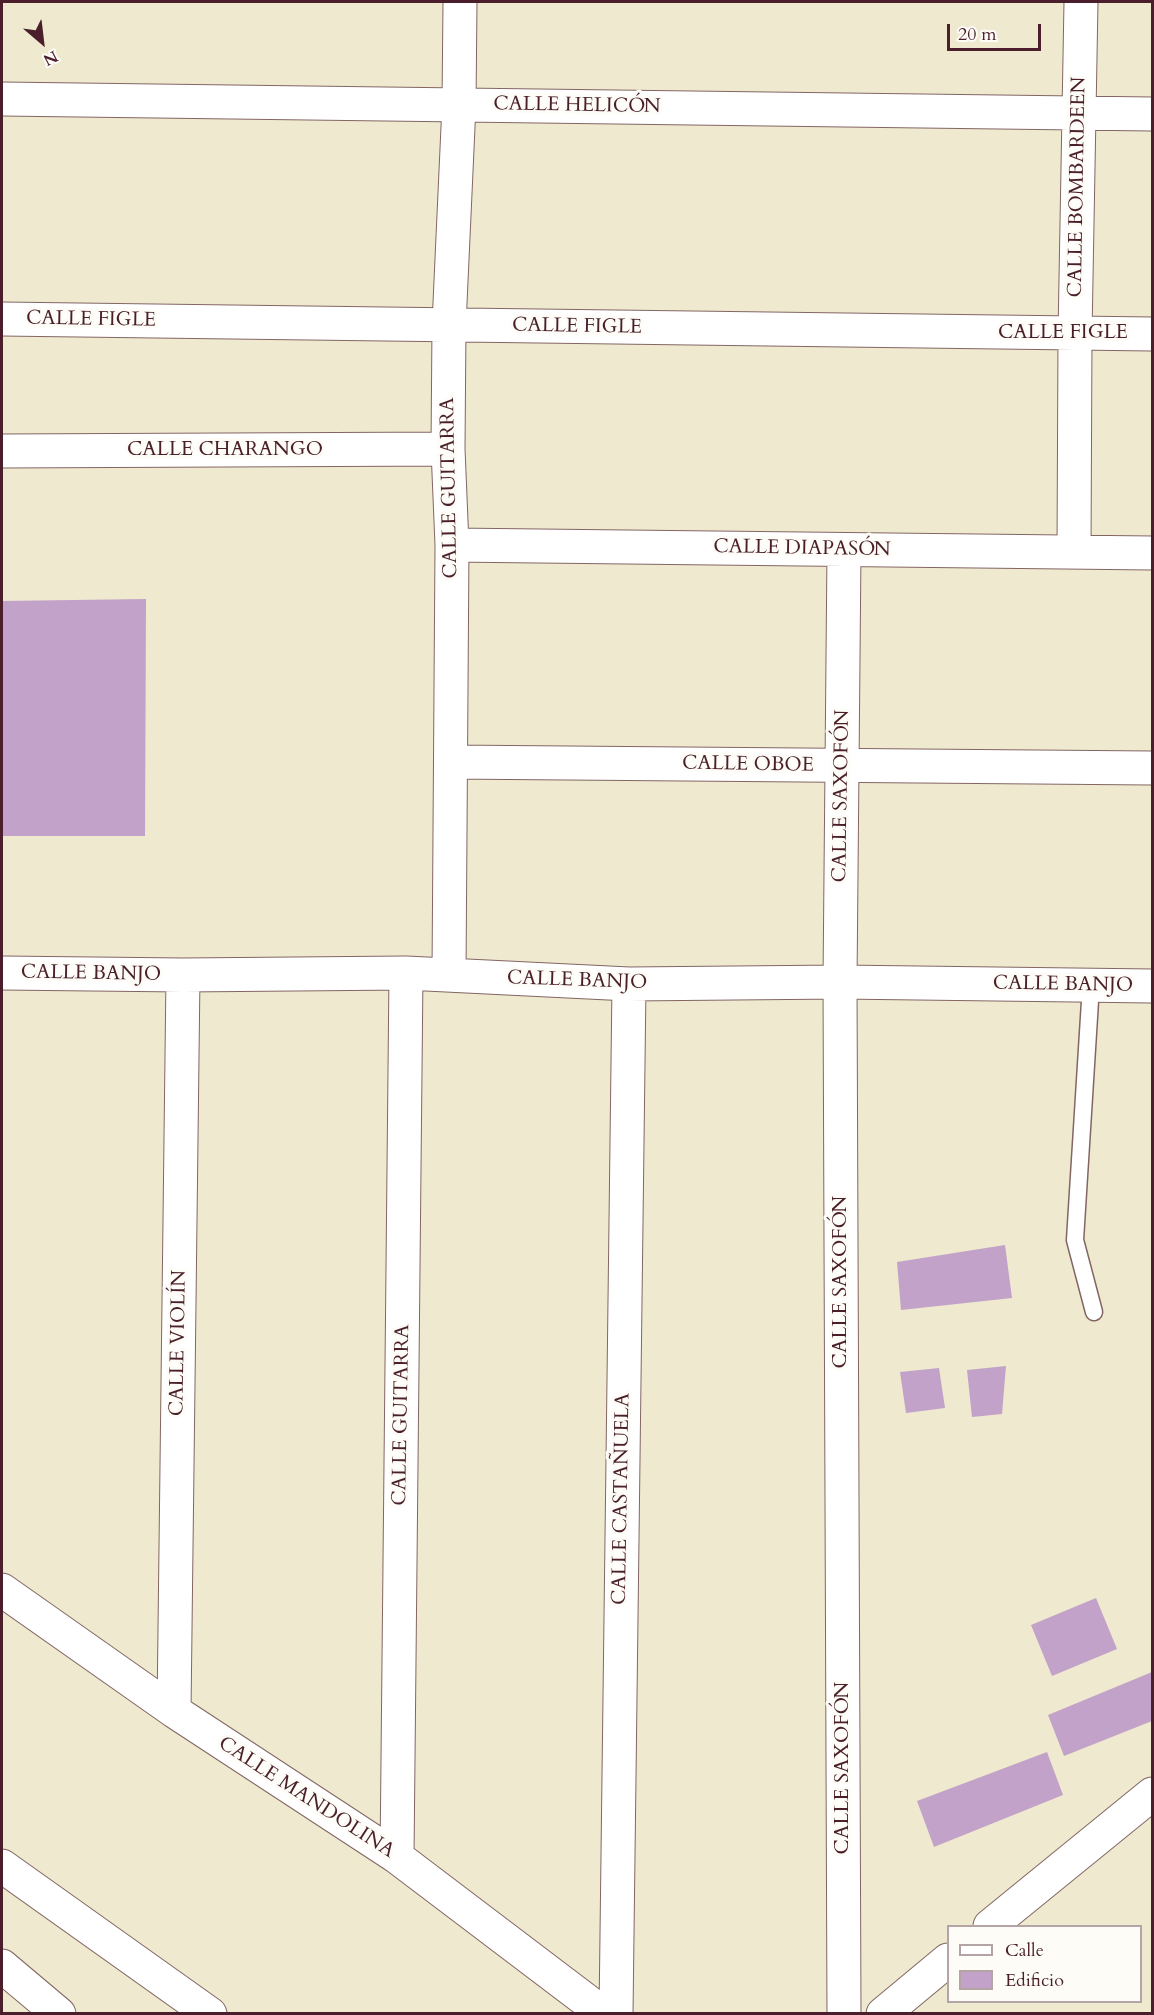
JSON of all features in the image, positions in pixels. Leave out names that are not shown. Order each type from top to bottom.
[{"type":"street","name":"CALLE GUITARRA","points":[[449,975],[452,544],[448,449],[449,325],[459,105],[460,2]]},
{"type":"street","name":"CALLE BOMBARDEEN","points":[[1074,552],[1081,2]]},
{"type":"street","name":"CALLE HELICÓN","points":[[2,99],[1152,114]]},
{"type":"street","name":"CALLE FIGLE","points":[[2,319],[1152,334]]},
{"type":"street","name":"CALLE CHARANGO","points":[[2,451],[448,449]]},
{"type":"street","name":"CALLE DIAPASÓN","points":[[452,544],[1152,554]]},
{"type":"street","name":"CALLE SAXOFÓN","points":[[844,550],[840,982],[844,2013]]},
{"type":"street","name":"CALLE OBOE","points":[[451,762],[1152,768]]},
{"type":"street","name":"CALLE BANJO","points":[[2,973],[183,975],[406,973],[629,984],[840,982],[1152,986]]},
{"type":"street","name":"CALLE GUITARRA","points":[[397,1857],[406,973]]},
{"type":"street","name":"CALLE VIOLÍN","points":[[174,1711],[183,975]]},
{"type":"street","name":"CALLE CASTAÑUELA","points":[[616,2013],[629,984]]},
{"type":"street","name":"CALLE MANDOLINA","points":[[2,1590],[174,1711],[397,1857],[604,2013]]},
{"type":"street","points":[[991,1925],[1152,1794]]},
{"type":"street","points":[[2,1866],[210,2013]]},
{"type":"street","points":[[883,2013],[947,1961]]},
{"type":"street","points":[[2,1966],[52,2011]]},
{"type":"lane","points":[[1091,985],[1075,1240],[1094,1311]]},
{"type":"building","points":[[146,599],[145,836],[2,836],[2,601]]},
{"type":"building","points":[[1005,1245],[1012,1298],[901,1310],[897,1262]]},
{"type":"building","points":[[1006,1366],[1002,1414],[972,1417],[967,1370]]},
{"type":"building","points":[[939,1368],[945,1408],[906,1413],[900,1372]]},
{"type":"building","points":[[1096,1598],[1117,1649],[1052,1676],[1031,1625]]},
{"type":"building","points":[[1152,1672],[1152,1721],[1064,1756],[1048,1715]]},
{"type":"building","points":[[1047,1752],[1063,1795],[934,1847],[917,1801]]}]
